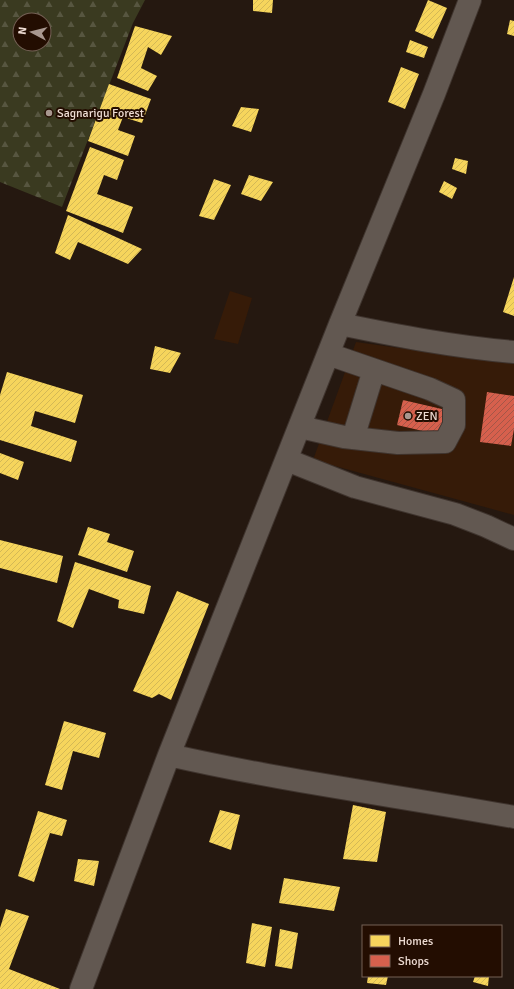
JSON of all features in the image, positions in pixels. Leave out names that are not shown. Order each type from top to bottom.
[{"type":"street","points":[[81,989],[169,755],[340,324],[434,94],[470,0]]},
{"type":"street","points":[[340,324],[402,337],[514,352]]},
{"type":"street","points":[[300,427],[353,438],[398,443],[445,442],[454,425],[454,400],[430,389],[328,354]]},
{"type":"street","points":[[353,438],[374,370]]},
{"type":"street","points":[[287,460],[356,487],[455,514],[514,539]]},
{"type":"street","points":[[169,755],[256,774],[423,800],[514,817]]},
{"type":"shaded area","points":[[230,291],[252,298],[238,344],[214,339]]},
{"type":"shaded area","points":[[356,342],[514,364],[514,515],[313,460]]},
{"type":"green space","name":"Sagnarigu Forest","points":[[0,0],[145,0],[133,23],[62,207],[0,182]]},
{"type":"building: Homes","points":[[253,0],[273,0],[272,13],[253,11]]},
{"type":"building: Homes","points":[[428,0],[447,8],[433,39],[415,31]]},
{"type":"building: Homes","points":[[510,20],[514,21],[514,36],[507,34]]},
{"type":"building: Homes","points":[[135,26],[172,36],[161,55],[148,47],[141,68],[157,76],[148,91],[117,78]]},
{"type":"building: Homes","points":[[410,40],[428,47],[424,58],[406,52]]},
{"type":"building: Homes","points":[[401,67],[419,74],[405,109],[388,102]]},
{"type":"building: Homes","points":[[109,84],[151,99],[142,123],[123,117],[118,130],[135,136],[128,156],[88,141]]},
{"type":"building: Homes","points":[[241,107],[259,109],[251,132],[232,126]]},
{"type":"building: Homes","points":[[90,147],[124,160],[117,180],[104,175],[97,194],[133,207],[123,233],[66,211]]},
{"type":"building: Homes","points":[[455,158],[468,161],[466,174],[452,169]]},
{"type":"building: Homes","points":[[249,175],[273,182],[261,201],[241,194]]},
{"type":"building: Homes","points":[[214,179],[231,185],[214,220],[199,216]]},
{"type":"building: Homes","points":[[444,181],[457,188],[452,199],[439,192]]},
{"type":"building: Homes","points":[[68,215],[142,249],[128,264],[78,242],[70,260],[55,253]]},
{"type":"building: Homes","points":[[514,277],[514,316],[503,312]]},
{"type":"building: Homes","points":[[155,346],[181,353],[170,373],[150,369]]},
{"type":"building: Homes","points":[[7,372],[83,395],[75,423],[35,411],[31,426],[77,441],[71,462],[0,440],[0,395]]},
{"type":"building: Homes","points":[[0,453],[24,462],[18,480],[0,473]]},
{"type":"building: Homes","points":[[88,527],[110,534],[107,542],[134,551],[127,572],[78,555]]},
{"type":"building: Homes","points":[[0,540],[63,556],[57,583],[0,568]]},
{"type":"building: Homes","points":[[75,562],[151,586],[144,614],[118,608],[119,600],[89,589],[73,628],[57,621]]},
{"type":"building: Homes","points":[[177,591],[209,604],[171,700],[159,694],[152,698],[133,691]]},
{"type":"building: Homes","points":[[64,721],[106,733],[99,758],[73,751],[62,790],[45,785]]},
{"type":"building: Homes","points":[[353,805],[386,812],[377,862],[343,859]]},
{"type":"building: Homes","points":[[220,810],[240,815],[231,850],[209,842]]},
{"type":"building: Homes","points":[[38,811],[67,820],[62,836],[50,833],[34,882],[18,876]]},
{"type":"building: Homes","points":[[78,859],[99,861],[94,886],[74,881]]},
{"type":"building: Homes","points":[[284,878],[340,887],[334,911],[279,903]]},
{"type":"building: Homes","points":[[6,909],[29,916],[9,969],[60,989],[0,989],[0,928]]},
{"type":"building: Homes","points":[[252,923],[272,927],[265,967],[246,963]]},
{"type":"building: Homes","points":[[280,929],[298,933],[292,969],[275,966]]},
{"type":"building: Homes","points":[[368,977],[388,977],[386,985],[367,983]]},
{"type":"building: Homes","points":[[475,977],[489,977],[488,986],[473,982]]},
{"type":"building: Shops","points":[[487,392],[514,396],[514,429],[511,446],[480,442]]},
{"type":"building: Shops","points":[[403,400],[446,410],[440,435],[397,425]]},
{"type":"place","name":"Sagnarigu Forest","points":[[49,113]]},
{"type":"place","name":"ZEN","points":[[408,416]]}]
